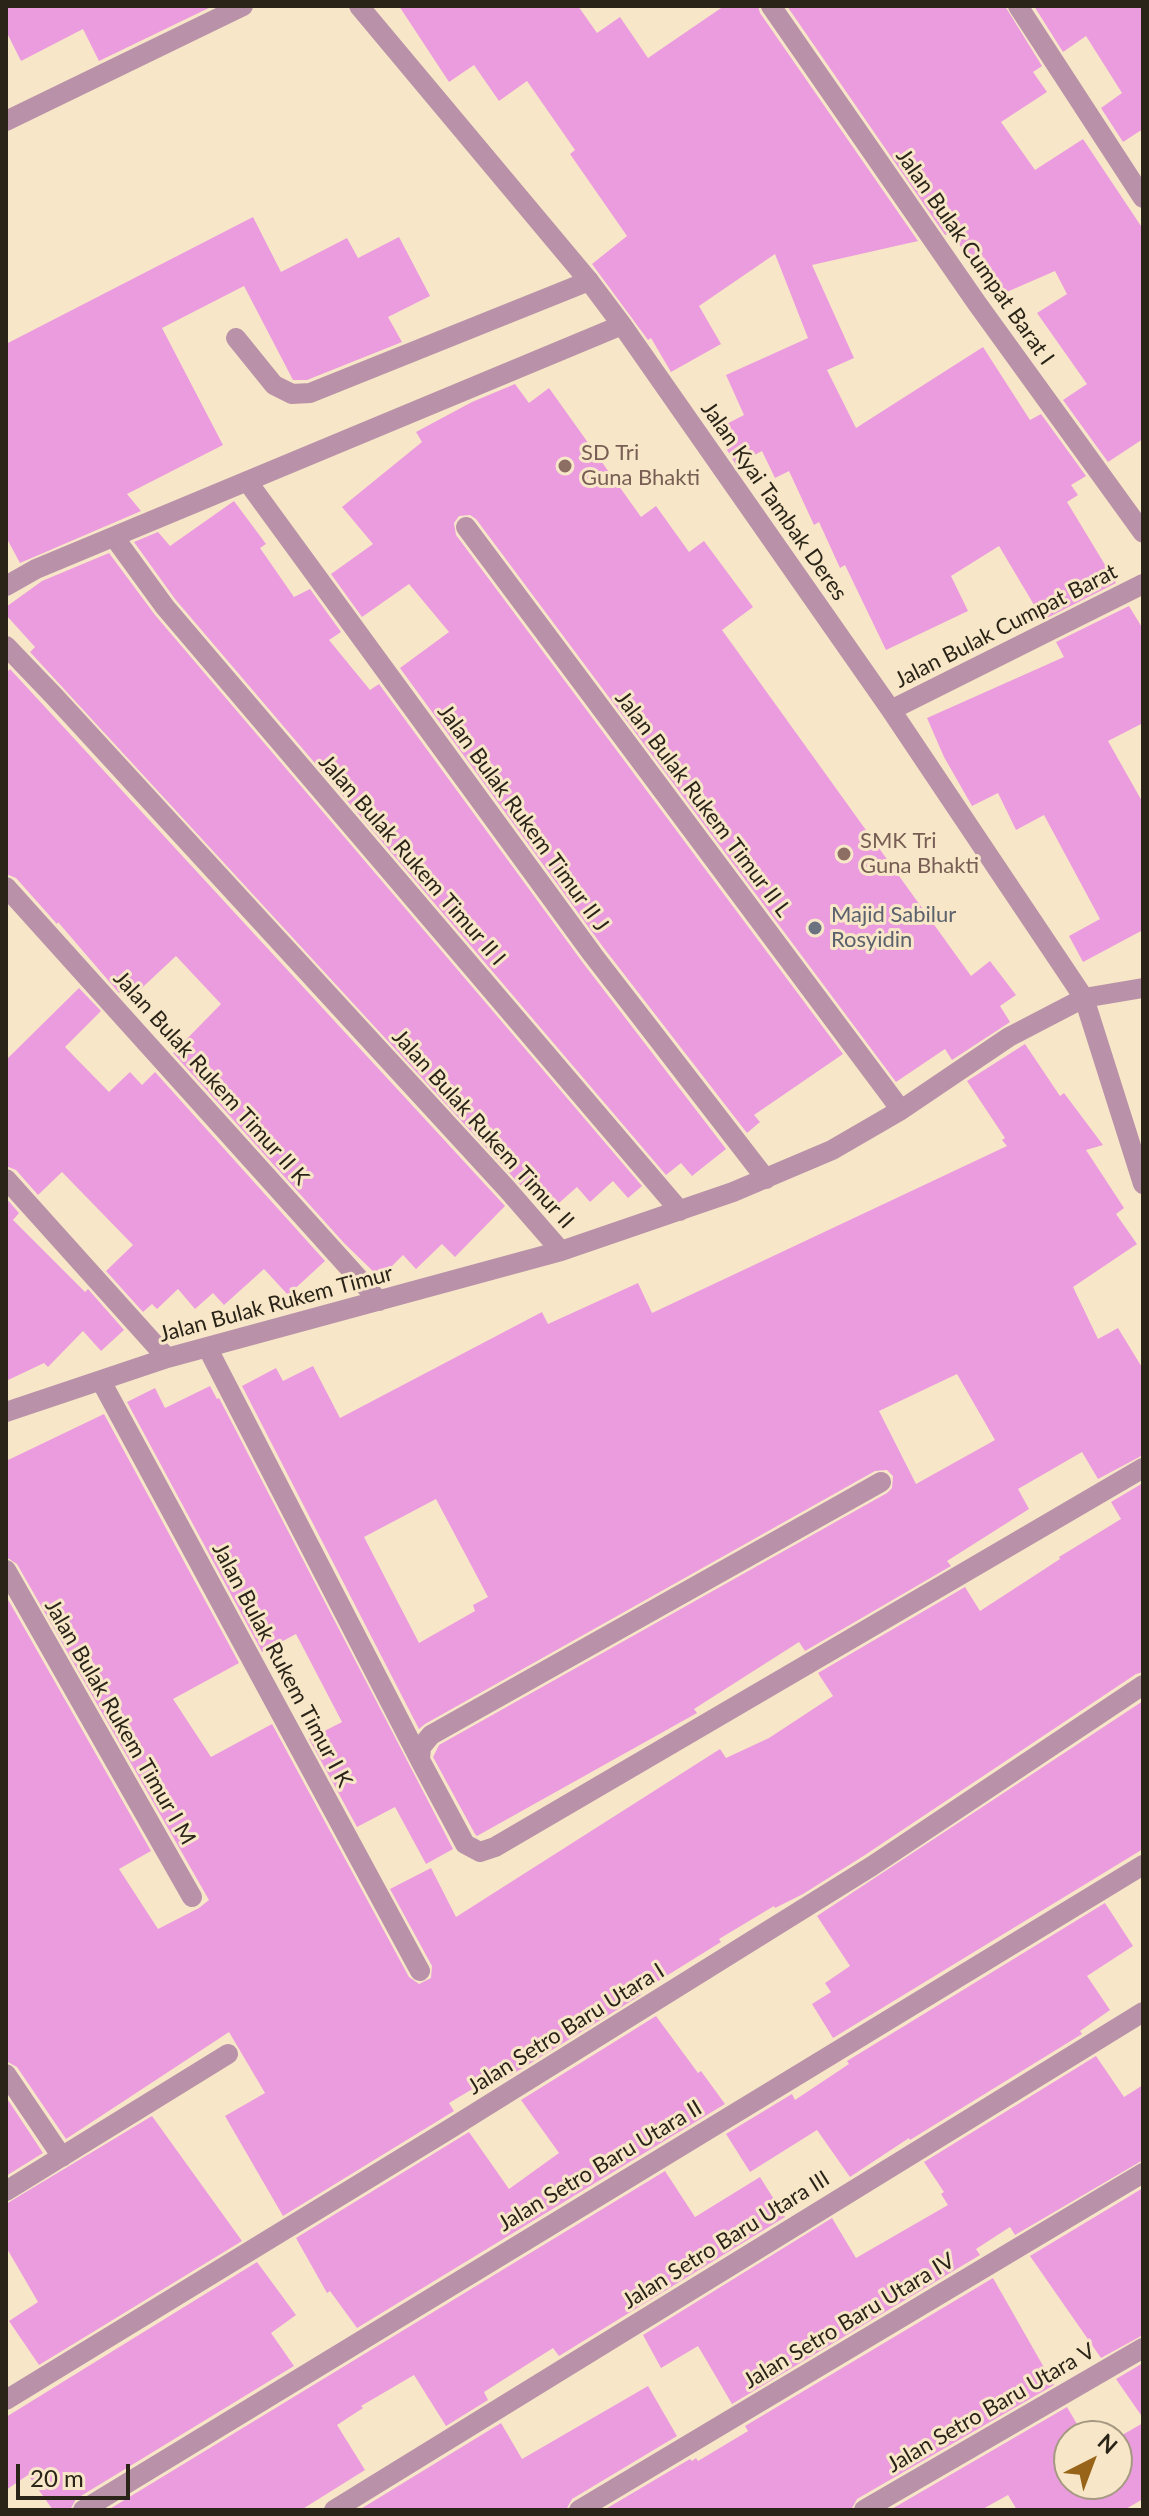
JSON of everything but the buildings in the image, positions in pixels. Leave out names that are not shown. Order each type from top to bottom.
[{"type":"street","points":[[6,121],[243,6]]},
{"type":"street","name":"Jalan Kyai Tambak Deres","points":[[359,6],[589,281],[622,325],[891,710],[1084,998],[1143,1184]]},
{"type":"street","name":"Jalan Bulak Cumpat Barat I","points":[[771,6],[976,302],[1143,533]]},
{"type":"street","points":[[1018,6],[1143,198]]},
{"type":"street","points":[[236,338],[274,385],[292,394],[310,393],[589,281]]},
{"type":"street","points":[[6,586],[36,569],[622,325]]},
{"type":"street","name":"Jalan Bulak Rukem Timur II J","points":[[247,481],[593,955],[766,1179]]},
{"type":"street","name":"Jalan Bulak Rukem Timur II L","points":[[466,527],[901,1110]]},
{"type":"street","name":"Jalan Bulak Rukem Timur II I","points":[[114,537],[165,607],[680,1211]]},
{"type":"street","name":"Jalan Bulak Cumpat Barat","points":[[891,710],[1143,584]]},
{"type":"street","name":"Jalan Bulak Rukem Timur II","points":[[6,646],[561,1251],[766,1179],[832,1150],[901,1110],[1009,1037],[1084,998]]},
{"type":"street","name":"Jalan Bulak Rukem Timur II K","points":[[6,887],[379,1301]]},
{"type":"street","points":[[1084,998],[1143,988]]},
{"type":"street","points":[[6,1179],[167,1358]]},
{"type":"street","name":"Jalan Bulak Rukem Timur","points":[[6,1412],[167,1358],[561,1251]]},
{"type":"street","points":[[207,1347],[465,1844],[480,1852],[495,1847],[1143,1468]]},
{"type":"street","name":"Jalan Bulak Rukem Timur I K","points":[[101,1381],[420,1971]]},
{"type":"street","points":[[420,1760],[421,1747],[431,1735],[881,1482]]},
{"type":"street","name":"Jalan Bulak Rukem Timur I M","points":[[6,1570],[192,1897]]},
{"type":"street","name":"Jalan Setro Baru Utara I","points":[[6,2400],[872,1866],[1143,1685]]},
{"type":"street","name":"Jalan Setro Baru Utara II","points":[[83,2510],[1143,1865]]},
{"type":"street","name":"Jalan Setro Baru Utara III","points":[[334,2510],[1143,2012]]},
{"type":"street","points":[[6,2191],[228,2054]]},
{"type":"street","points":[[6,2074],[62,2157]]},
{"type":"street","name":"Jalan Setro Baru Utara IV","points":[[579,2510],[1143,2173]]},
{"type":"street","name":"Jalan Setro Baru Utara V","points":[[864,2510],[1143,2348]]},
{"type":"place","name":"SD Tri Guna Bhakti","points":[[565,466]]},
{"type":"place","name":"SMK Tri Guna Bhakti","points":[[844,854]]},
{"type":"place","name":"Majid Sabilur Rosyidin","points":[[815,928]]}]
